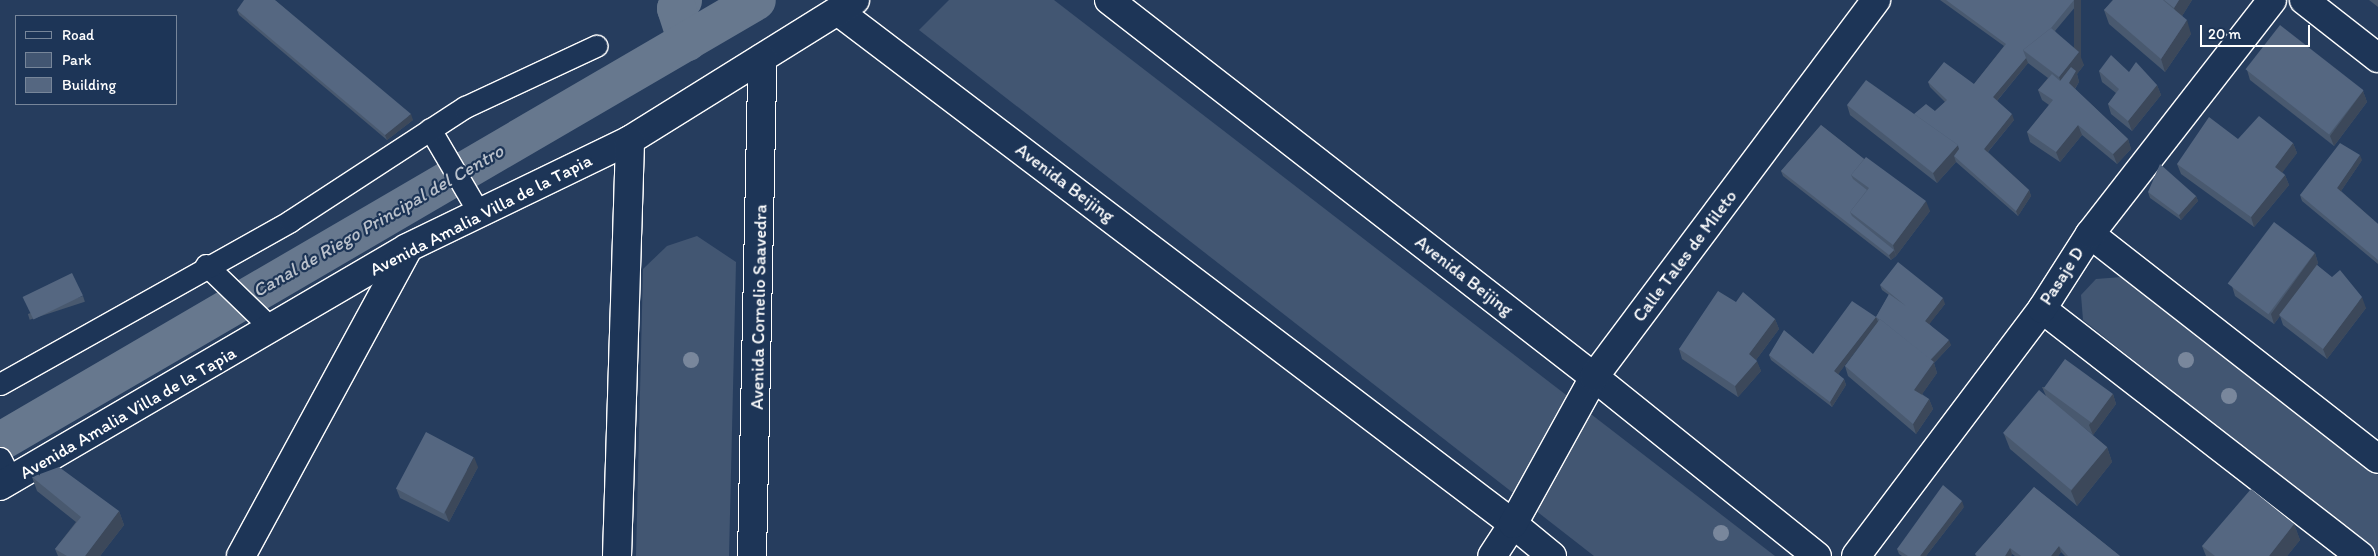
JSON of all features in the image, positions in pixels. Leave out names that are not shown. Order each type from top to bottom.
[{"type":"street","name":"Avenida Beijing","points":[[1109,0],[1594,377],[1817,556]]},
{"type":"street","name":"Calle Tales de Mileto","points":[[1492,556],[1513,524],[1594,377],[1876,0]]},
{"type":"street","name":"Pasaje D","points":[[1856,556],[2042,309],[2090,234],[2272,0]]},
{"type":"street","points":[[2304,0],[2378,58]]},
{"type":"street","name":"Avenida Beijing","points":[[847,6],[1552,556]]},
{"type":"street","name":"Avenida Amalia Villa de la Tapia","points":[[4,473],[272,329],[407,248],[472,202],[630,140],[847,6]]},
{"type":"street","name":"Avenida Cornelio Saavedra","points":[[752,556],[762,58]]},
{"type":"street","points":[[617,556],[630,140]]},
{"type":"street","points":[[2090,234],[2378,459]]},
{"type":"street","points":[[241,556],[407,248]]},
{"type":"street","points":[[2042,309],[2360,556]]},
{"type":"lane","points":[[0,384],[212,270],[290,221],[435,138],[465,107],[596,46]]},
{"type":"lane","points":[[435,138],[472,202]]},
{"type":"lane","points":[[212,270],[272,329]]},
{"type":"green space","points":[[949,0],[1054,0],[1775,556],[1594,556],[919,30]]},
{"type":"green space","points":[[697,236],[736,262],[729,556],[636,556],[643,269],[667,246]]},
{"type":"green space","points":[[2122,277],[2378,475],[2378,555],[2083,320],[2081,295],[2096,279]]},
{"type":"building","points":[[244,0],[275,0],[411,114],[385,135],[237,10]]},
{"type":"building","points":[[1946,0],[2074,0],[2051,28],[2023,50],[2026,58],[1993,97],[2012,114],[1984,149],[2029,190],[2016,211],[1954,156],[1959,149],[1958,145],[1914,114],[1926,104],[1935,111],[1947,100],[1928,82],[1944,62],[1974,84],[2006,44]]},
{"type":"building","points":[[2113,0],[2163,0],[2187,20],[2161,59],[2104,10]]},
{"type":"building","points":[[2164,0],[2179,0],[2174,8]]},
{"type":"building","points":[[2280,25],[2364,90],[2329,134],[2246,69]]},
{"type":"building","points":[[2051,28],[2079,52],[2059,77],[2023,50]]},
{"type":"building","points":[[2111,55],[2129,72],[2136,62],[2157,85],[2128,121],[2108,104],[2119,89],[2099,71]]},
{"type":"building","points":[[2071,67],[2076,71],[2069,83],[2128,139],[2113,154],[2078,125],[2056,152],[2027,132],[2053,100],[2038,90],[2052,74],[2060,81]]},
{"type":"building","points":[[1866,80],[1958,145],[1933,173],[1847,105]]},
{"type":"building","points":[[2259,116],[2293,143],[2275,167],[2285,175],[2251,217],[2177,164],[2209,117],[2238,139]]},
{"type":"building","points":[[1821,125],[1864,159],[1851,175],[1853,179],[1867,190],[1850,212],[1852,216],[1894,250],[1889,255],[1781,171]]},
{"type":"building","points":[[2340,143],[2360,155],[2337,188],[2378,224],[2378,260],[2300,195]]},
{"type":"building","points":[[1866,157],[1926,201],[1893,245],[1850,212],[1869,188],[1851,175]]},
{"type":"building","points":[[2160,164],[2196,196],[2179,215],[2148,192]]},
{"type":"building","points":[[2274,222],[2315,253],[2268,314],[2228,283]]},
{"type":"building","points":[[1898,262],[1943,298],[1925,321],[1949,340],[1930,360],[1876,317],[1889,294],[1906,306],[1880,285]]},
{"type":"building","points":[[2317,265],[2332,277],[2340,270],[2362,297],[2323,349],[2279,315]]},
{"type":"building","points":[[72,273],[83,295],[34,320],[23,297]]},
{"type":"building","points":[[1718,291],[1736,302],[1743,292],[1775,319],[1749,354],[1757,361],[1735,386],[1679,349]]},
{"type":"building","points":[[1852,301],[1876,317],[1834,371],[1844,379],[1830,402],[1769,355],[1784,330],[1813,354]]},
{"type":"building","points":[[1880,319],[1934,362],[1914,390],[1929,399],[1913,424],[1845,366]]},
{"type":"building","points":[[2065,359],[2113,394],[2092,423],[2044,388]]},
{"type":"building","points":[[2039,390],[2107,447],[2071,490],[2003,433]]},
{"type":"building","points":[[426,432],[474,457],[444,514],[396,489]]},
{"type":"building","points":[[59,467],[119,511],[85,556],[67,556],[55,549],[81,517],[32,477]]},
{"type":"building","points":[[1943,485],[1962,501],[1920,556],[1908,556],[1897,549]]},
{"type":"building","points":[[2034,487],[2120,556],[2068,556],[2059,546],[2051,556],[2021,556],[2010,548],[2005,556],[1977,556],[1975,554]]},
{"type":"building","points":[[2251,489],[2294,524],[2269,556],[2215,556],[2202,546]]},
{"type":"waterway","points":[[682,0],[676,8],[687,41]]},
{"type":"waterway","name":"Canal de Riego Principal del Centro","points":[[0,441],[756,0]]}]
